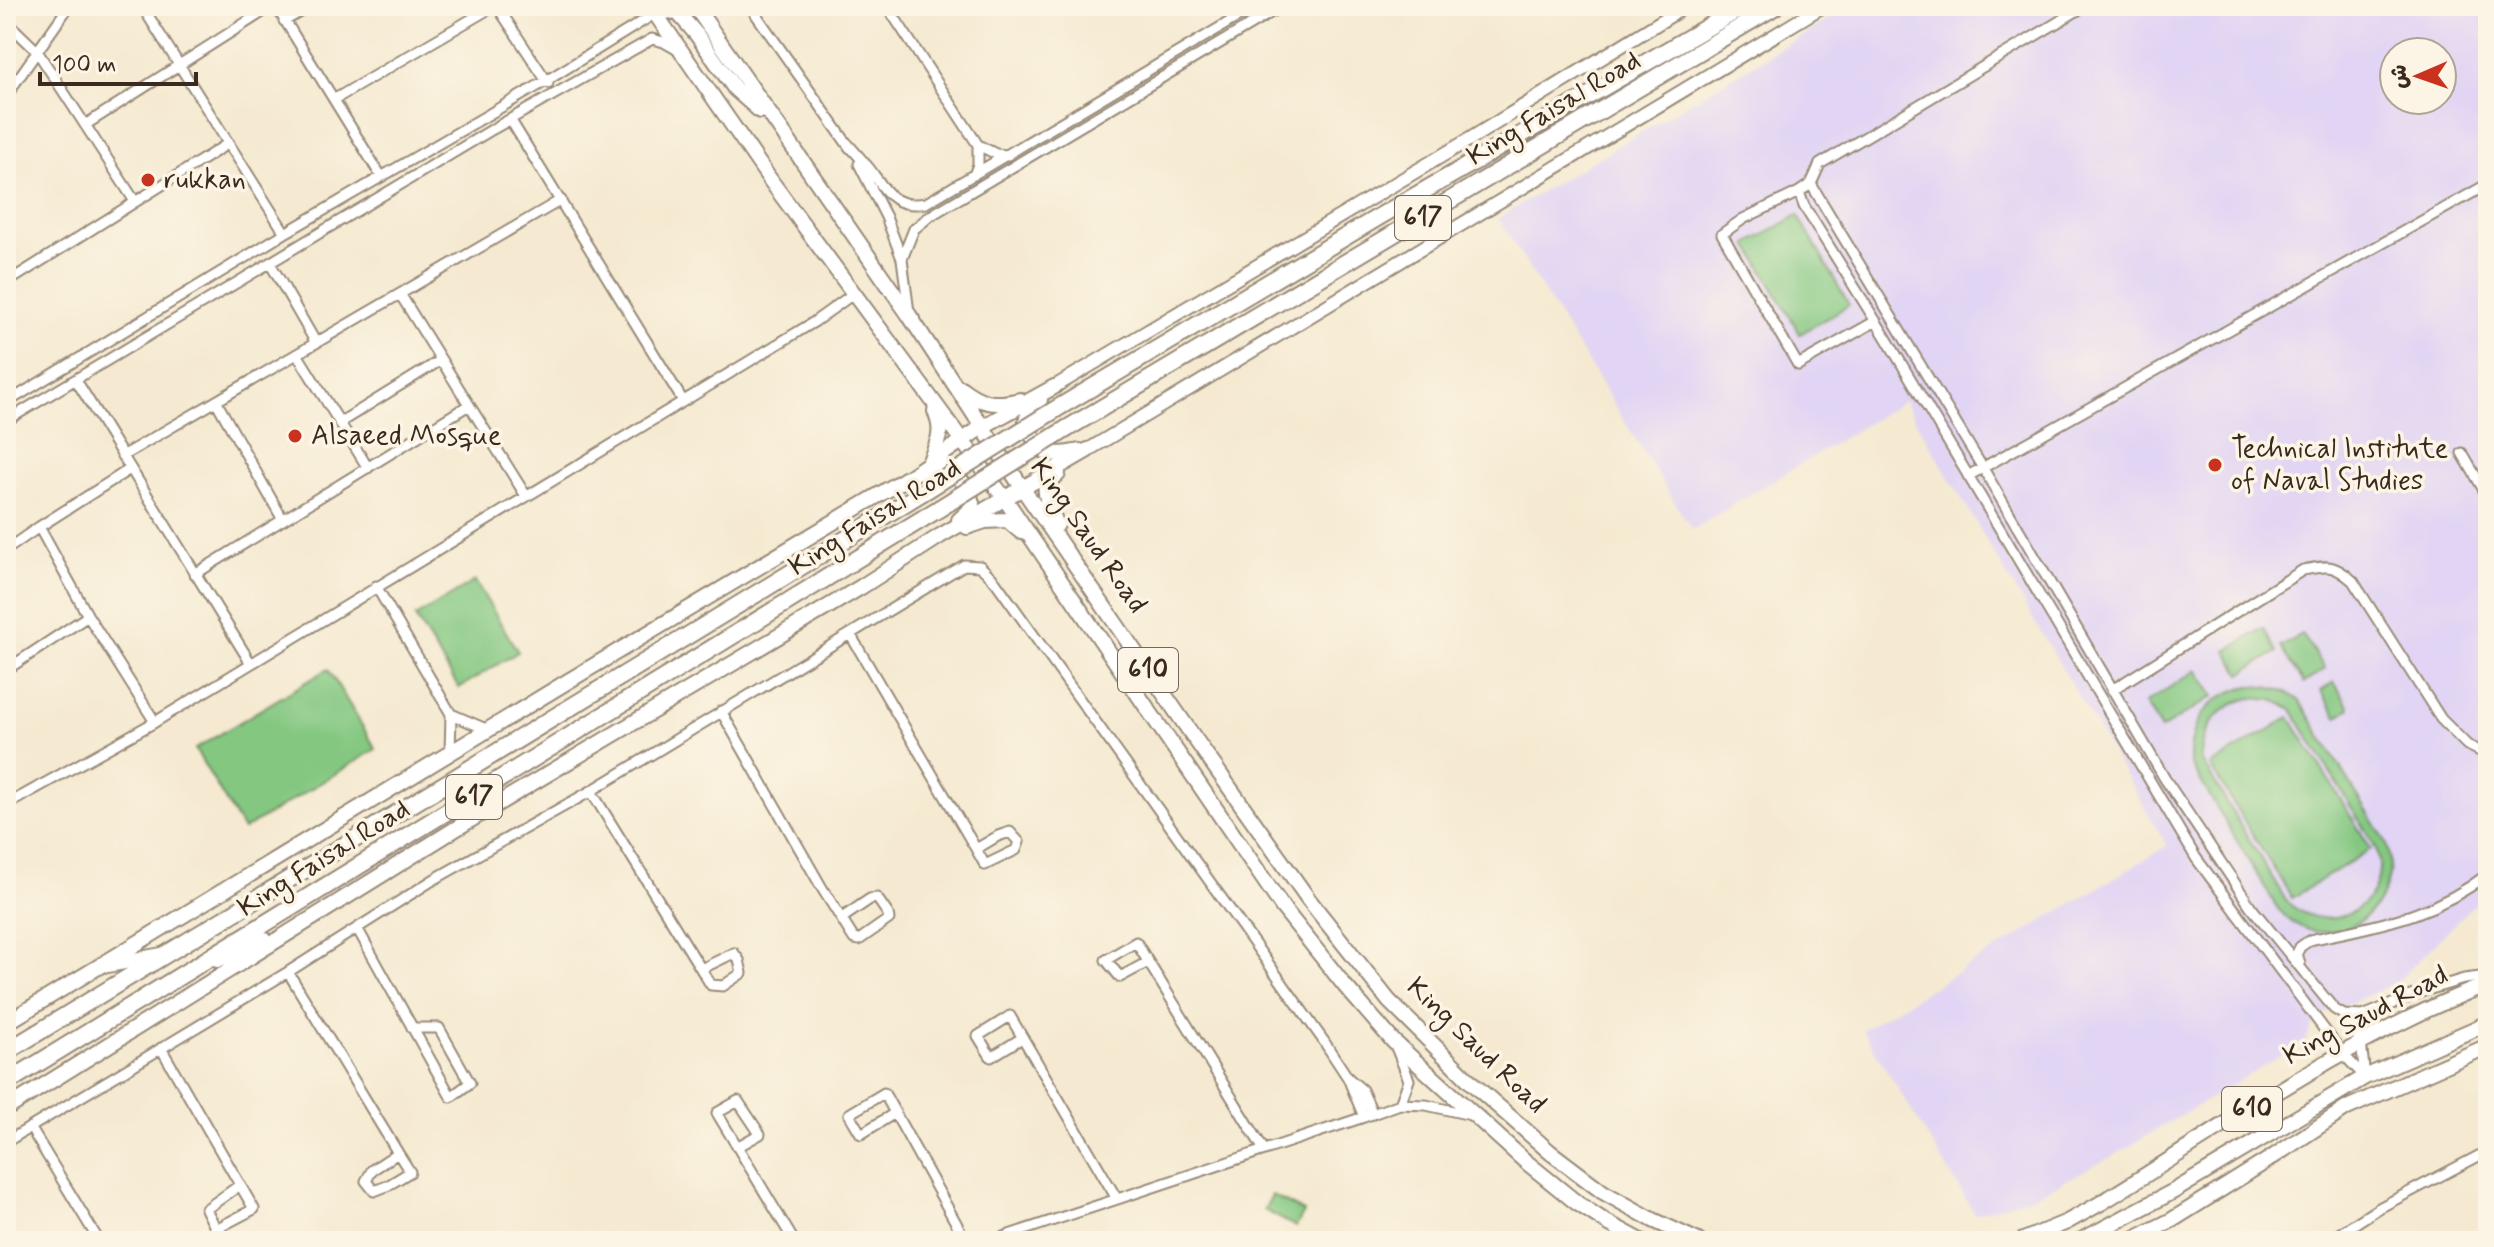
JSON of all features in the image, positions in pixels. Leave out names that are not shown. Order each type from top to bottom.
[{"type":"highway","name":"King Faisal Road","points":[[6,1052],[1056,409],[1317,253],[1744,6]]},
{"type":"highway","name":"King Faisal Road","points":[[6,1083],[1068,428],[1776,6]]},
{"type":"main road","name":"King Saud Road","points":[[695,6],[909,315],[1023,489],[1193,736],[1309,900],[1389,1001],[1474,1085],[1550,1152],[1603,1192],[1698,1241]]},
{"type":"main road","points":[[6,1109],[346,897],[940,536],[1088,450],[1823,6]]},
{"type":"main road","points":[[6,1023],[912,475],[962,439],[1465,142],[1682,7]]},
{"type":"main road","name":"King Saud Road","points":[[653,10],[771,181],[1005,499],[1283,908],[1345,986],[1393,1041],[1525,1161],[1577,1203],[1641,1241]]},
{"type":"main road","points":[[653,10],[679,14],[735,89],[754,105],[796,154]]},
{"type":"main road","points":[[950,380],[976,400],[1000,404],[1018,401],[1054,387]]},
{"type":"main road","points":[[1054,387],[1029,412],[1026,421],[1031,435],[1044,451],[1053,456],[1088,450]]},
{"type":"main road","points":[[928,391],[941,434],[930,461]]},
{"type":"main road","points":[[1070,554],[1048,505],[1046,484],[1088,450]]},
{"type":"main road","points":[[912,475],[938,465],[952,469],[970,495],[972,503],[969,511],[940,536]]},
{"type":"main road","points":[[940,536],[985,521],[1007,520],[1049,564]]},
{"type":"main road","points":[[191,971],[295,925],[346,897]]},
{"type":"main road","points":[[99,966],[167,954]]},
{"type":"main road","name":"King Saud Road","points":[[2021,1241],[2067,1222],[2101,1203],[2361,1042],[2488,984]]},
{"type":"main road","points":[[110,1043],[154,994]]},
{"type":"main road","name":"King Saud Road","points":[[2080,1241],[2174,1191],[2365,1077],[2488,1023]]},
{"type":"main road","points":[[2130,1241],[2196,1205],[2347,1108],[2488,1046]]},
{"type":"street","points":[[6,96],[69,6]]},
{"type":"street","points":[[142,6],[285,233]]},
{"type":"street","points":[[85,125],[274,6],[381,176]]},
{"type":"street","points":[[284,21],[310,6]]},
{"type":"street","points":[[335,99],[496,6],[546,81],[558,92]]},
{"type":"street","points":[[750,6],[847,143],[884,189],[902,203],[926,203],[1256,6]]},
{"type":"street","points":[[887,6],[978,145],[996,154],[1008,155]]},
{"type":"street","points":[[902,259],[914,229],[930,216],[1282,6]]},
{"type":"street","points":[[1876,321],[1798,365],[1722,234],[1743,219],[1811,184],[1820,164],[2085,6]]},
{"type":"street","points":[[6,403],[285,233],[546,81],[653,10]]},
{"type":"street","points":[[6,21],[37,51],[134,200]]},
{"type":"street","points":[[6,421],[510,119],[652,39],[684,53]]},
{"type":"street","points":[[510,119],[683,401]]},
{"type":"street","points":[[6,283],[229,143]]},
{"type":"street","points":[[847,143],[880,204],[902,259],[909,315]]},
{"type":"street","points":[[974,175],[978,165],[978,145]]},
{"type":"street","points":[[1811,184],[2215,858],[2334,1009],[2344,1015],[2361,1042],[2365,1077]]},
{"type":"street","points":[[1968,476],[1984,470],[2488,184]]},
{"type":"street","points":[[1799,192],[1804,206],[1876,321],[2196,858],[2342,1053],[2365,1077]]},
{"type":"street","points":[[122,456],[561,200]]},
{"type":"street","points":[[270,263],[316,343]]},
{"type":"street","points":[[400,294],[526,496]]},
{"type":"street","points":[[6,805],[155,722],[814,322],[853,294]]},
{"type":"street","points":[[297,354],[368,468]]},
{"type":"street","points":[[339,423],[441,360]]},
{"type":"street","points":[[76,380],[250,662]]},
{"type":"street","points":[[216,401],[283,520]]},
{"type":"street","points":[[195,574],[469,405]]},
{"type":"street","points":[[2462,453],[2488,497]]},
{"type":"street","points":[[6,550],[130,469]]},
{"type":"street","points":[[39,527],[88,616],[155,722]]},
{"type":"street","points":[[6,1142],[288,972],[433,880],[591,791],[964,565],[980,566],[995,581],[1323,1040],[1368,1116]]},
{"type":"street","points":[[2112,690],[2303,570],[2339,568],[2353,581],[2441,719],[2467,745],[2488,755]]},
{"type":"street","points":[[376,586],[451,714],[450,753]]},
{"type":"street","points":[[6,670],[88,616]]},
{"type":"street","points":[[850,634],[985,865],[1016,850],[1019,842],[1010,832],[976,849]]},
{"type":"street","points":[[721,711],[854,939],[859,940],[889,919],[877,898],[870,899],[842,918]]},
{"type":"street","points":[[451,714],[488,730]]},
{"type":"street","points":[[591,791],[701,969]]},
{"type":"street","points":[[2300,967],[2297,953],[2310,940],[2393,922],[2430,909],[2463,893],[2488,874]]},
{"type":"street","points":[[357,928],[412,1028],[451,1097],[470,1083],[439,1028],[412,1028]]},
{"type":"street","points":[[1148,962],[1264,1150]]},
{"type":"street","points":[[288,972],[410,1172],[374,1191],[366,1181],[372,1170],[398,1153]]},
{"type":"street","points":[[2344,1015],[2363,1016],[2424,991],[2464,979],[2488,976]]},
{"type":"street","points":[[1022,1038],[991,1057],[978,1036],[1010,1016],[1117,1199]]},
{"type":"street","points":[[1393,1041],[1409,1080],[1400,1104]]},
{"type":"street","points":[[161,1048],[254,1209],[216,1229],[206,1209],[240,1185]]},
{"type":"street","points":[[895,1113],[861,1134],[849,1114],[884,1093],[966,1241]]},
{"type":"street","points":[[737,1147],[760,1134],[738,1101],[717,1113],[737,1147],[794,1241]]},
{"type":"street","points":[[991,1241],[1400,1104],[1426,1105],[1472,1115]]},
{"type":"street","points":[[30,1127],[97,1240]]},
{"type":"street","points":[[2328,1241],[2379,1208],[2488,1151]]},
{"type":"shaded area","name":"Technical Institute of Naval Studies","points":[[1851,6],[2488,6],[2488,890],[2397,982],[2318,1017],[2306,1040],[2115,1155],[2036,1195],[1975,1214],[1862,1030],[2167,846],[1904,401],[1692,530],[1498,218]]},
{"type":"green space","points":[[1798,215],[1849,305],[1800,334],[1748,244]]},
{"type":"green space","points":[[475,581],[518,652],[459,688],[415,617]]},
{"type":"green space","points":[[2263,628],[2277,652],[2241,674],[2227,651]]},
{"type":"green space","points":[[2302,634],[2325,669],[2304,683],[2281,647]]},
{"type":"green space","points":[[328,669],[376,749],[243,830],[195,749]]},
{"type":"green space","points":[[2197,670],[2214,696],[2161,729],[2145,703]]},
{"type":"green space","points":[[2334,682],[2350,708],[2337,717],[2321,691]]},
{"type":"green space","points":[[2250,686],[2269,688],[2288,693],[2299,700],[2386,842],[2390,863],[2387,883],[2379,901],[2366,916],[2350,927],[2331,932],[2312,931],[2292,922],[2278,909],[2190,763],[2193,735],[2204,712],[2223,696]],"holes":[[[2251,698],[2273,700],[2291,708],[2376,848],[2379,868],[2376,885],[2367,900],[2355,911],[2339,917],[2322,918],[2304,913],[2287,902],[2201,760],[2204,737],[2214,719],[2222,712]]]},
{"type":"green space","points":[[2290,717],[2371,849],[2292,898],[2210,766]]},
{"type":"green space","points":[[1272,1195],[1304,1212],[1296,1227],[1264,1210]]},
{"type":"place","name":"rukkan","points":[[148,180]]},
{"type":"place","name":"Alsaeed Mosque","points":[[295,436]]},
{"type":"place","name":"Technical Institute of Naval Studies","points":[[2215,465]]}]
